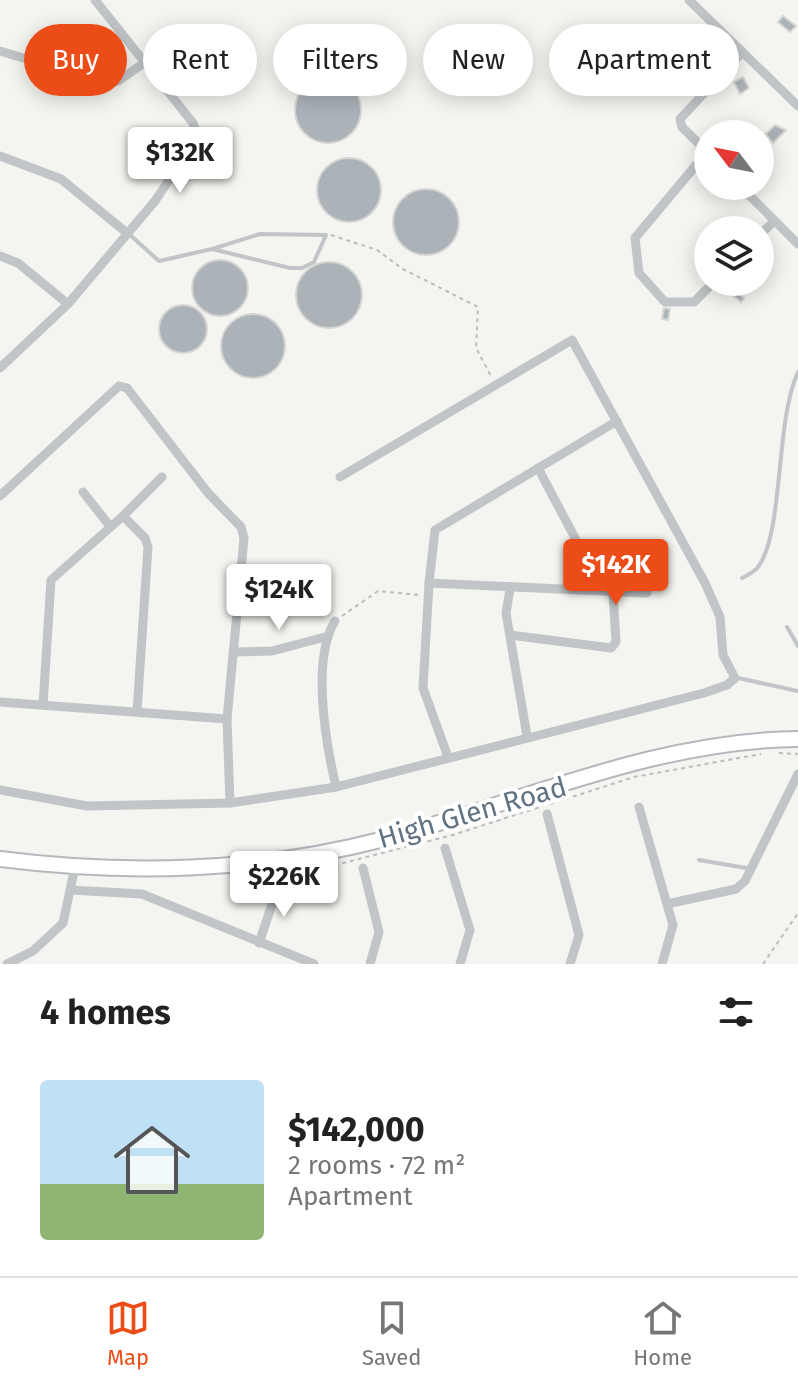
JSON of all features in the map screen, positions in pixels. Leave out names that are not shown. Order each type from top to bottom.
[{"type":"main road","name":"High Glen Road","points":[[0,859],[75,867],[151,870],[275,860],[378,841],[648,760],[742,743],[798,739]]},
{"type":"street","points":[[95,0],[143,62]]},
{"type":"street","points":[[689,0],[741,54],[798,106]]},
{"type":"street","points":[[0,51],[107,83],[118,81],[143,64]]},
{"type":"street","points":[[694,139],[682,127],[680,119],[741,54]]},
{"type":"street","points":[[0,368],[68,304],[155,201],[198,137],[193,123],[171,96]]},
{"type":"street","points":[[0,156],[61,179],[127,233]]},
{"type":"street","points":[[694,168],[635,238],[639,273],[665,302],[694,302],[700,296]]},
{"type":"street","points":[[754,200],[769,216]]},
{"type":"street","points":[[774,221],[798,244]]},
{"type":"street","points":[[0,256],[18,263],[68,304]]},
{"type":"street","points":[[0,790],[87,806],[230,803],[336,787],[704,693],[727,685],[735,678],[723,655],[720,617],[705,583],[572,340],[340,477]]},
{"type":"street","points":[[0,496],[114,388],[127,388],[208,493],[244,532],[236,652],[227,719],[230,803]]},
{"type":"street","points":[[448,757],[423,688],[434,531],[617,421]]},
{"type":"street","points":[[538,468],[575,538],[587,589]]},
{"type":"street","points":[[43,705],[51,580],[162,477]]},
{"type":"street","points":[[83,492],[109,525]]},
{"type":"street","points":[[123,516],[145,538],[148,547],[137,711]]},
{"type":"street","points":[[429,583],[647,593]]},
{"type":"street","points":[[510,589],[506,605],[527,736]]},
{"type":"street","points":[[510,635],[614,646],[613,591]]},
{"type":"street","points":[[335,621],[325,637],[323,732],[336,787]]},
{"type":"street","points":[[236,652],[272,651],[325,637]]},
{"type":"street","points":[[0,702],[227,719]]},
{"type":"street","points":[[667,904],[736,889],[754,869],[798,774]]},
{"type":"street","points":[[639,807],[673,925],[662,964]]},
{"type":"street","points":[[547,814],[579,935],[570,964]]},
{"type":"street","points":[[445,848],[470,930],[460,964]]},
{"type":"street","points":[[7,964],[33,951],[63,923],[75,867]]},
{"type":"street","points":[[363,868],[379,932],[370,964]]},
{"type":"street","points":[[259,943],[279,884]]},
{"type":"street","points":[[70,890],[142,894],[314,964]]},
{"type":"lane","points":[[127,233],[159,261],[260,234],[326,235],[321,253],[314,262],[302,268],[212,249]]},
{"type":"lane","points":[[742,578],[757,569],[768,546],[780,451],[798,372]]},
{"type":"lane","points":[[787,627],[798,646]]},
{"type":"lane","points":[[735,678],[798,691]]},
{"type":"lane","points":[[699,860],[754,869]]},
{"type":"path","points":[[326,235],[377,250],[403,269],[478,307],[476,348],[495,384]]},
{"type":"path","points":[[335,621],[378,591],[428,596]]},
{"type":"path","points":[[279,884],[289,876],[453,835],[634,777],[770,752],[798,754]]},
{"type":"path","points":[[763,964],[798,913]]},
{"type":"building","points":[[783,16],[796,26],[790,32],[778,22]]},
{"type":"building","points":[[743,77],[749,88],[740,94],[739,92],[739,79]]},
{"type":"building","points":[[298,96],[358,96],[361,117],[356,129],[347,138],[335,143],[321,143],[309,138],[300,129],[295,117]]},
{"type":"building","points":[[774,126],[786,130],[774,142]]},
{"type":"building","points":[[349,158],[361,160],[372,167],[379,178],[379,202],[372,213],[361,220],[349,222],[337,220],[326,213],[319,202],[317,190],[319,178],[326,167],[337,160]]},
{"type":"building","points":[[426,189],[439,192],[449,199],[456,209],[459,222],[456,235],[449,245],[439,252],[426,255],[413,252],[403,245],[396,235],[393,222],[396,209],[403,199],[413,192]]},
{"type":"building","points":[[220,260],[240,268],[248,288],[240,308],[220,316],[200,308],[192,288],[200,268]]},
{"type":"building","points":[[329,262],[352,272],[362,295],[352,318],[329,328],[306,318],[296,295],[306,272]]},
{"type":"building","points":[[183,305],[200,312],[207,329],[200,346],[183,353],[166,346],[159,329],[166,312]]},
{"type":"building","points":[[664,308],[670,309],[668,320],[662,319]]},
{"type":"building","points":[[247,314],[259,314],[276,323],[283,334],[283,358],[276,369],[259,378],[247,378],[235,373],[226,364],[221,352],[221,340],[226,328],[235,319]]}]
